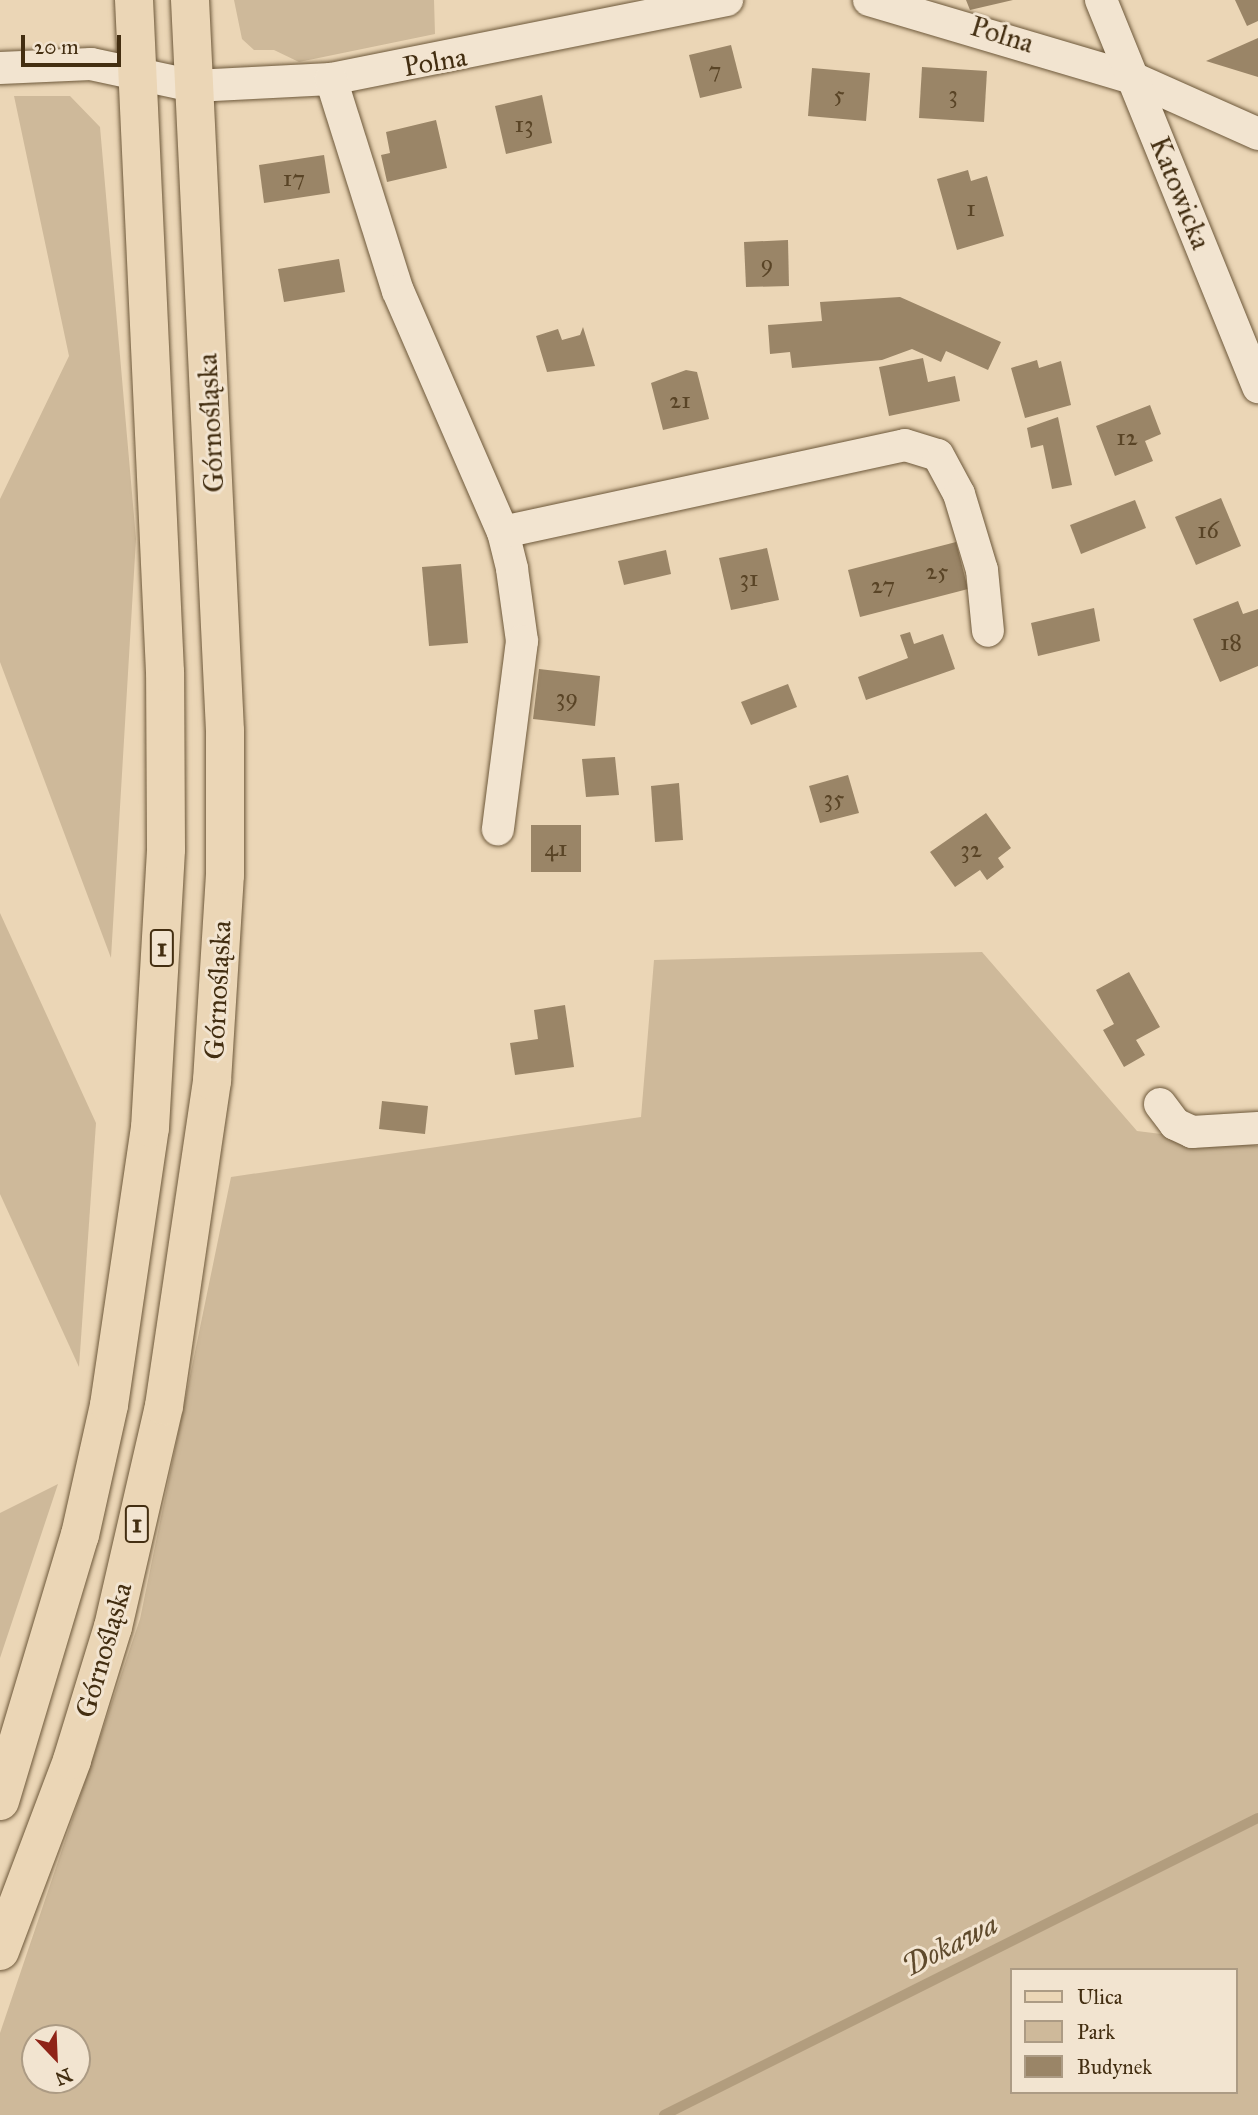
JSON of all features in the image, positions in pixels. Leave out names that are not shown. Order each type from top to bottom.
[{"type":"main road","name":"Górnośląska","points":[[0,1801],[55,1628],[103,1431],[150,1128],[166,849],[165,672],[134,0]]},
{"type":"main road","name":"Górnośląska","points":[[0,1951],[72,1760],[113,1627],[164,1406],[212,1081],[225,875],[225,731],[190,0]]},
{"type":"street","name":"Polna","points":[[0,68],[91,64],[139,77],[194,86],[331,79],[727,0]]},
{"type":"street","name":"Polna","points":[[869,0],[1133,78],[1258,134]]},
{"type":"street","name":"Katowicka","points":[[1101,0],[1258,387]]},
{"type":"street","points":[[331,79],[398,291],[503,531],[522,641],[498,829]]},
{"type":"street","points":[[503,531],[905,445],[938,454],[959,494],[982,570],[988,631]]},
{"type":"street","points":[[1160,1104],[1175,1124],[1192,1132],[1258,1128]]},
{"type":"green space","points":[[234,0],[434,0],[435,34],[299,62],[274,50],[254,50],[242,39]]},
{"type":"green space","points":[[14,96],[70,96],[100,127],[136,539],[111,958],[0,662],[0,499],[69,356]]},
{"type":"green space","points":[[0,913],[96,1123],[79,1367],[0,1194]]},
{"type":"green space","points":[[982,952],[1137,1131],[1258,1146],[1258,2115],[0,2115],[0,2033],[140,1619],[231,1177],[641,1117],[654,960]]},
{"type":"green space","points":[[58,1484],[0,1658],[0,1513]]},
{"type":"building","points":[[966,0],[1013,0],[970,10]]},
{"type":"building","points":[[1235,0],[1258,0],[1258,21],[1247,26]]},
{"type":"building","points":[[1258,38],[1258,77],[1206,61]]},
{"type":"building","points":[[731,45],[742,88],[700,98],[689,55]]},
{"type":"building","points":[[922,67],[987,71],[984,122],[919,118]]},
{"type":"building","points":[[812,68],[870,73],[866,121],[808,116]]},
{"type":"building","points":[[542,95],[552,143],[506,154],[495,106]]},
{"type":"building","points":[[436,120],[447,168],[387,182],[381,155],[390,153],[386,132]]},
{"type":"building","points":[[324,155],[330,193],[264,203],[259,165]]},
{"type":"building","points":[[968,170],[971,181],[987,176],[1004,236],[957,250],[937,179]]},
{"type":"building","points":[[788,240],[789,286],[746,287],[744,242]]},
{"type":"building","points":[[339,259],[345,292],[284,302],[278,269]]},
{"type":"building","points":[[900,297],[1001,342],[988,370],[946,351],[941,362],[912,349],[882,360],[792,368],[790,352],[770,354],[768,325],[822,321],[820,302]]},
{"type":"building","points":[[583,327],[595,366],[547,372],[536,336],[558,329],[562,340],[580,335]]},
{"type":"building","points":[[923,358],[928,382],[955,376],[960,401],[889,416],[879,367]]},
{"type":"building","points":[[1037,360],[1039,368],[1061,361],[1071,405],[1025,418],[1011,368]]},
{"type":"building","points":[[686,370],[697,372],[709,419],[663,430],[651,383]]},
{"type":"building","points":[[1150,405],[1161,434],[1145,441],[1153,461],[1115,476],[1096,426]]},
{"type":"building","points":[[1058,417],[1072,485],[1052,489],[1043,445],[1031,448],[1027,428]]},
{"type":"building","points":[[1221,498],[1241,546],[1196,565],[1175,517]]},
{"type":"building","points":[[1135,500],[1146,528],[1081,554],[1070,525]]},
{"type":"building","points":[[956,542],[968,589],[860,617],[848,570]]},
{"type":"building","points":[[767,548],[779,600],[731,610],[719,558]]},
{"type":"building","points":[[666,550],[671,574],[624,585],[618,561]]},
{"type":"building","points":[[461,564],[468,643],[429,646],[422,567]]},
{"type":"building","points":[[1238,601],[1243,614],[1258,609],[1258,666],[1220,682],[1193,619]]},
{"type":"building","points":[[1094,608],[1100,641],[1038,656],[1031,623]]},
{"type":"building","points":[[910,632],[914,644],[943,634],[955,669],[866,700],[858,677],[908,658],[900,635]]},
{"type":"building","points":[[539,669],[600,676],[595,726],[533,719]]},
{"type":"building","points":[[788,684],[797,707],[751,725],[741,702]]},
{"type":"building","points":[[615,757],[619,795],[586,797],[582,759]]},
{"type":"building","points":[[848,775],[859,813],[820,823],[809,786]]},
{"type":"building","points":[[679,783],[683,840],[655,842],[651,786]]},
{"type":"building","points":[[986,813],[1011,848],[998,858],[1004,867],[987,880],[980,870],[955,887],[930,852]]},
{"type":"building","points":[[531,825],[581,825],[581,872],[531,872]]},
{"type":"building","points":[[1129,972],[1160,1027],[1136,1040],[1145,1055],[1124,1067],[1103,1030],[1114,1024],[1096,990]]},
{"type":"building","points":[[565,1005],[574,1067],[515,1075],[510,1043],[538,1039],[534,1010]]},
{"type":"building","points":[[382,1101],[428,1106],[425,1134],[379,1129]]},
{"type":"waterway","name":"Dokawa","points":[[664,2115],[1258,1818]]}]
